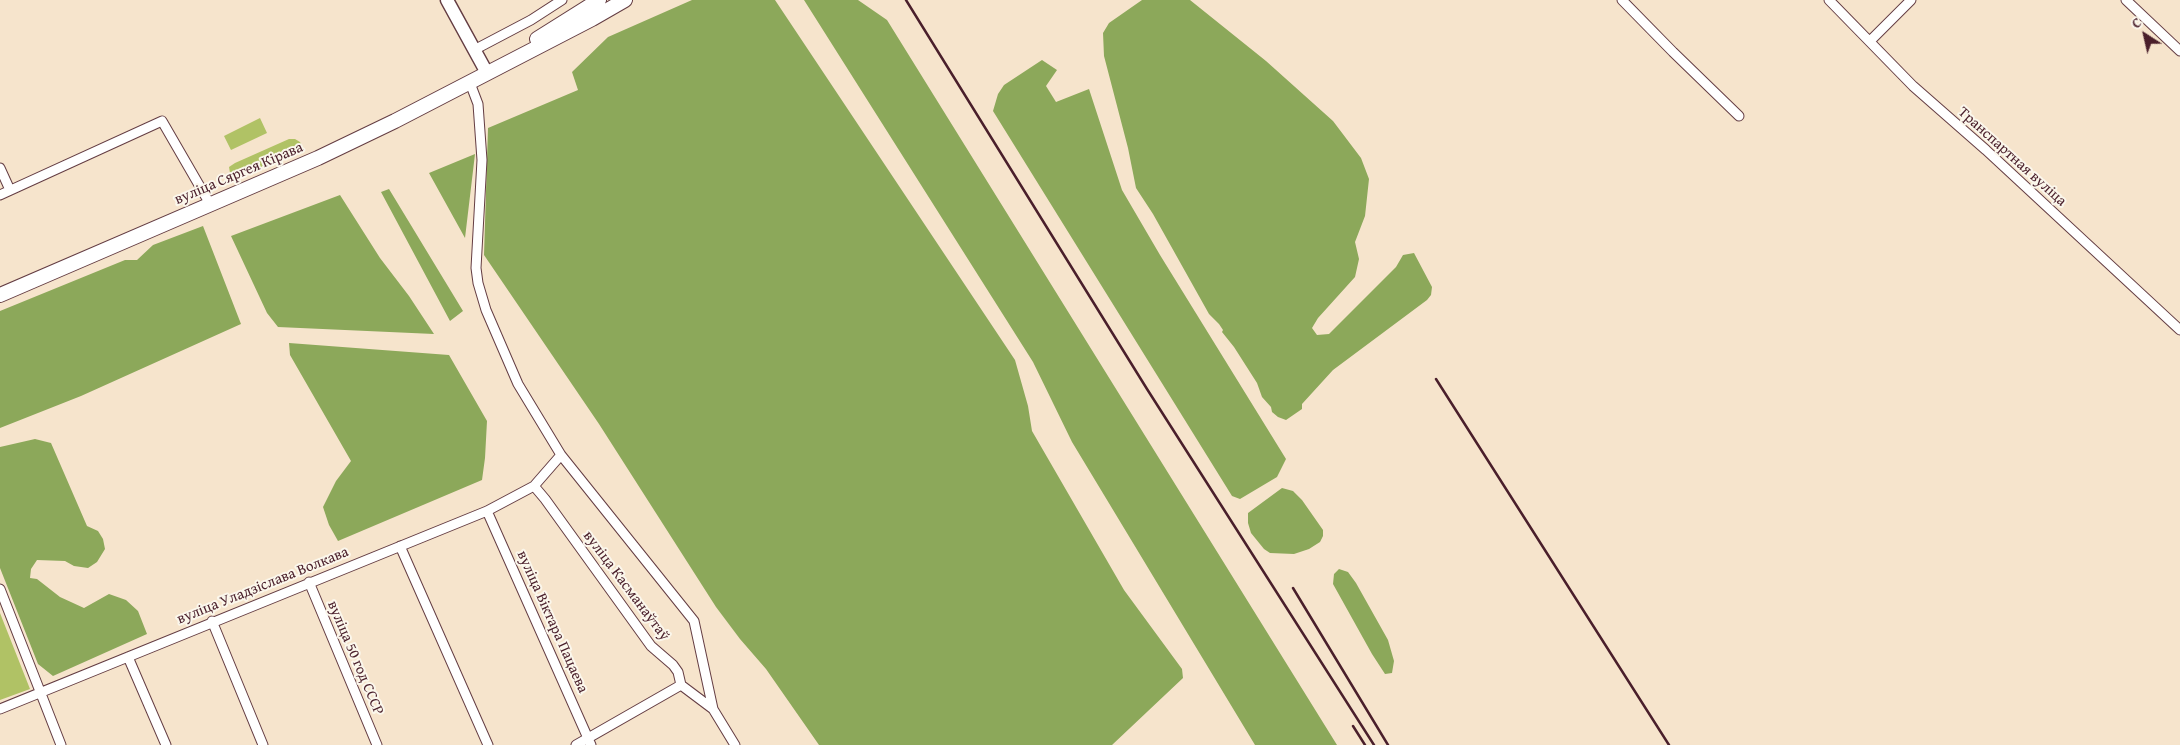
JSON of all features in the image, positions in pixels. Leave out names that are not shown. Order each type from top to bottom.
[{"type":"main road","name":"вуліца Сяргея Кірава","points":[[487,73],[532,41],[600,0]]},
{"type":"main road","name":"вуліца Сяргея Кірава","points":[[0,295],[318,158],[470,82],[625,0]]},
{"type":"street","points":[[447,0],[487,73]]},
{"type":"street","points":[[474,50],[531,20],[562,0]]},
{"type":"street","points":[[1622,0],[1739,116]]},
{"type":"street","name":"Транспартная вуліца","points":[[1829,0],[1913,86],[1994,156],[2180,330]]},
{"type":"street","points":[[1870,41],[1911,0]]},
{"type":"street","points":[[2126,0],[2180,51]]},
{"type":"street","points":[[470,82],[478,104],[482,160],[476,253],[478,283],[489,318],[518,384],[561,455],[694,621],[713,709]]},
{"type":"street","points":[[0,195],[162,121],[210,204]]},
{"type":"street","points":[[0,168],[10,190]]},
{"type":"street","points":[[534,486],[561,455]]},
{"type":"street","name":"вуліца Уладзіслава Волкава","points":[[0,709],[212,621],[487,511],[534,486]]},
{"type":"street","name":"вуліца Касманаўтаў","points":[[534,486],[650,646],[673,665],[678,672],[681,685],[713,709],[735,745]]},
{"type":"street","name":"вуліца Віктара Пацаева","points":[[487,511],[589,742]]},
{"type":"street","points":[[400,546],[488,745]]},
{"type":"street","name":"вуліца 50 год СССР","points":[[309,582],[376,745]]},
{"type":"street","points":[[0,589],[61,745]]},
{"type":"street","points":[[212,621],[263,745]]},
{"type":"street","points":[[128,656],[166,745]]},
{"type":"street","points":[[576,745],[589,742],[681,685]]},
{"type":"green space","points":[[692,0],[775,0],[1015,360],[1028,406],[1032,431],[1124,590],[1182,669],[1183,678],[1112,745],[819,745],[766,669],[716,607],[599,424],[484,255],[488,128],[578,90],[572,72],[608,37]]},
{"type":"green space","points":[[804,0],[858,0],[887,20],[1337,745],[1255,745],[1072,442],[1033,362]]},
{"type":"green space","points":[[1142,0],[1190,0],[1266,61],[1333,121],[1361,158],[1369,179],[1365,216],[1355,242],[1359,259],[1355,277],[1318,318],[1312,328],[1317,335],[1329,334],[1396,267],[1403,255],[1414,253],[1432,287],[1431,295],[1427,300],[1333,370],[1302,404],[1302,409],[1286,420],[1272,412],[1271,407],[1262,397],[1257,383],[1222,332],[1223,330],[1219,324],[1209,314],[1153,214],[1136,188],[1128,148],[1104,56],[1103,33],[1109,23]]},
{"type":"green space","points":[[1042,60],[1057,70],[1046,86],[1056,102],[1089,89],[1122,190],[1286,459],[1277,477],[1240,499],[1232,496],[993,111],[998,94],[1004,85]]},
{"type":"green space","points":[[260,118],[267,133],[231,150],[224,136]]},
{"type":"green space","points":[[289,139],[295,139],[300,142],[302,146],[299,151],[238,177],[230,173],[229,167],[235,163]]},
{"type":"green space","points":[[475,154],[465,238],[429,173]]},
{"type":"green space","points":[[389,189],[463,311],[450,321],[381,192]]},
{"type":"green space","points":[[340,195],[380,258],[409,296],[434,334],[278,327],[267,313],[231,236]]},
{"type":"green space","points":[[203,226],[241,324],[81,396],[0,428],[0,311],[125,260],[137,260],[153,245]]},
{"type":"green space","points":[[289,343],[449,355],[487,421],[482,480],[338,541],[329,525],[323,507],[336,481],[351,461],[290,355]]},
{"type":"green space","points":[[35,439],[51,443],[87,526],[98,531],[103,539],[105,549],[97,562],[88,568],[74,566],[65,561],[37,560],[31,569],[30,578],[37,579],[60,597],[84,608],[109,594],[126,600],[138,611],[147,634],[53,676],[38,664],[0,568],[0,447]]},
{"type":"green space","points":[[1282,488],[1293,491],[1302,500],[1323,530],[1320,542],[1309,549],[1294,554],[1270,553],[1264,549],[1251,533],[1248,523],[1248,513]]},
{"type":"green space","points":[[1339,569],[1348,572],[1356,583],[1388,640],[1394,661],[1392,673],[1385,674],[1333,584],[1334,574]]},
{"type":"green space","points":[[0,613],[30,689],[0,700]]},
{"type":"railway","points":[[906,0],[1147,389],[1374,745]]},
{"type":"railway","points":[[1436,379],[1669,745]]},
{"type":"railway","points":[[1293,588],[1388,745]]},
{"type":"railway","points":[[1353,726],[1365,745]]}]
